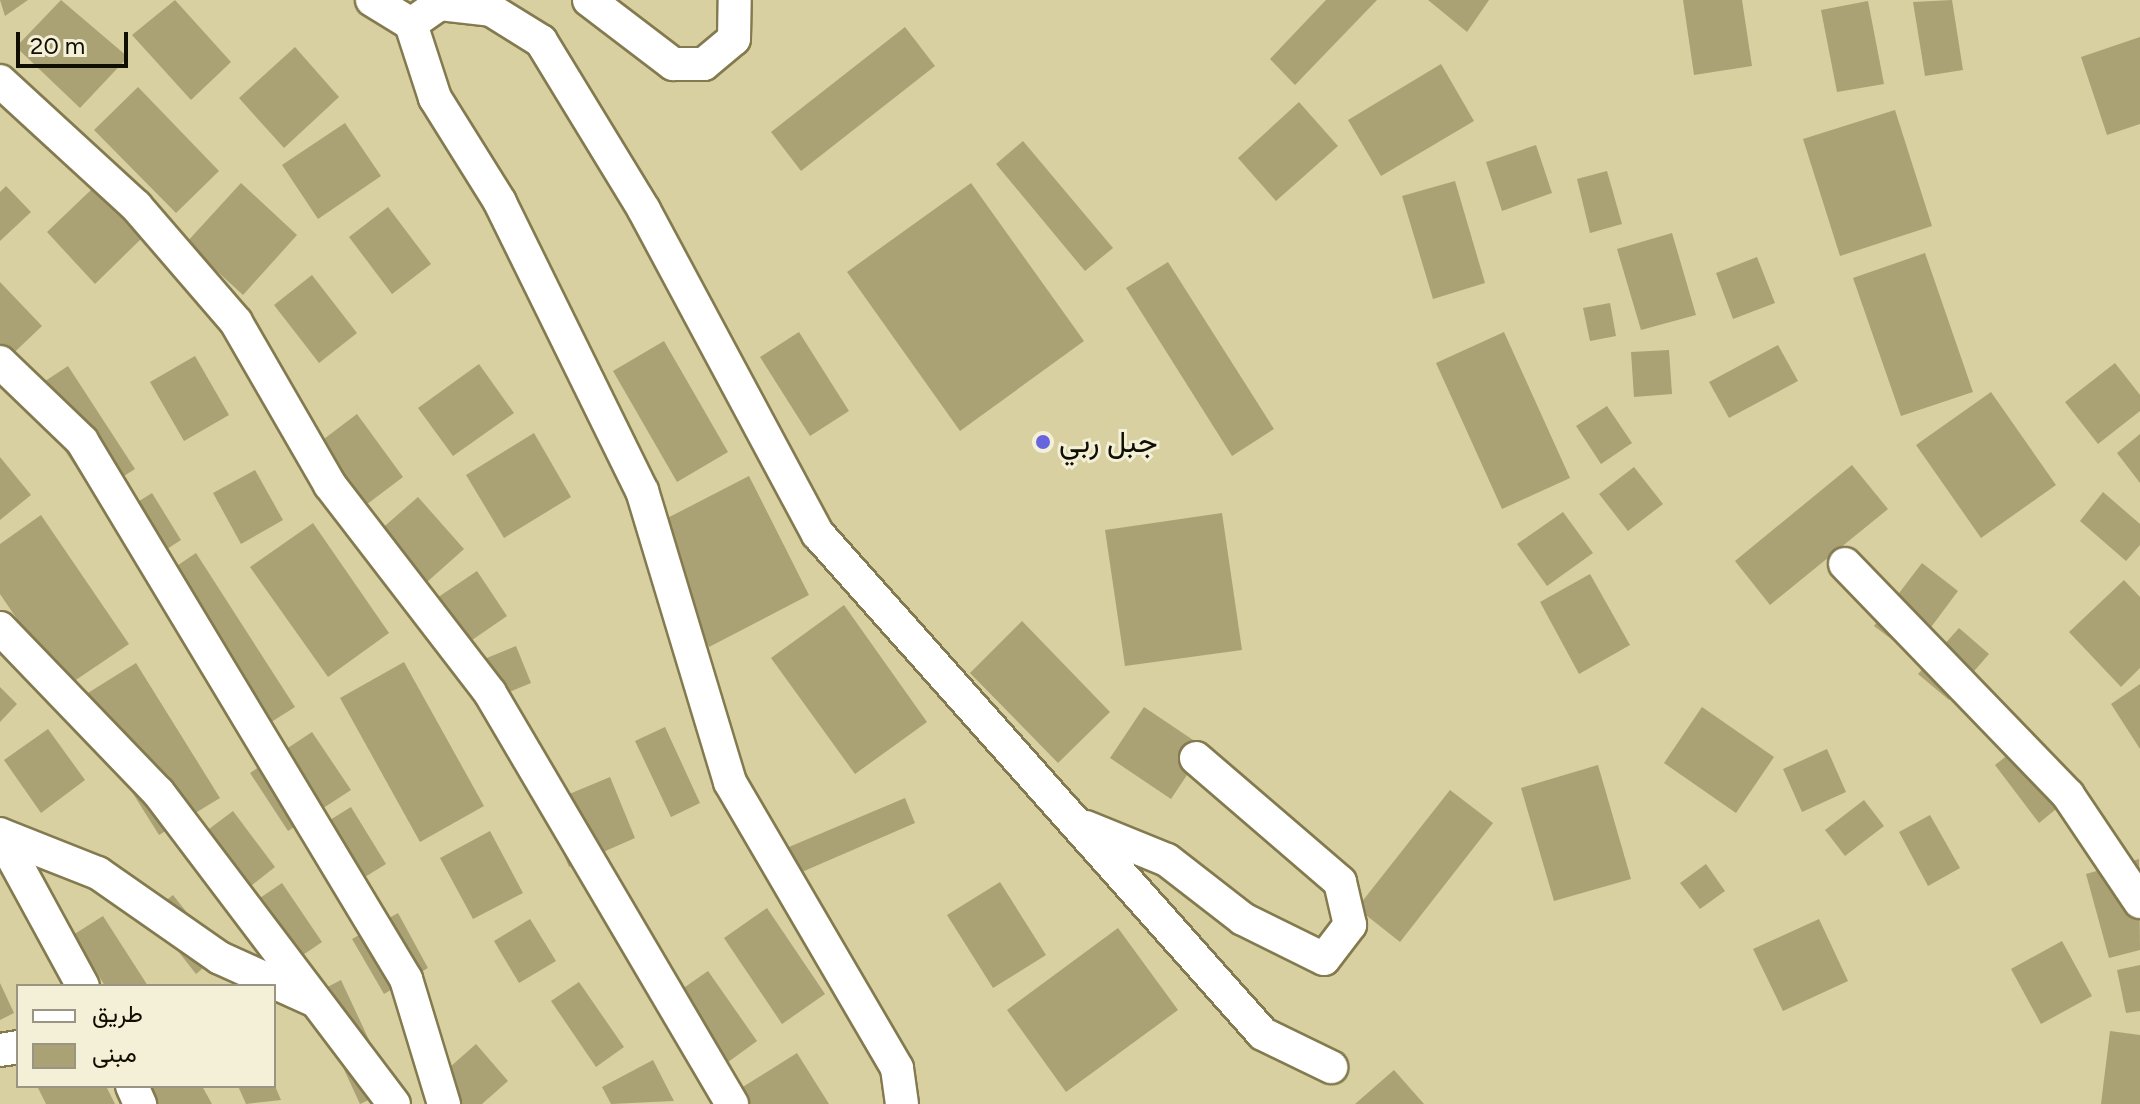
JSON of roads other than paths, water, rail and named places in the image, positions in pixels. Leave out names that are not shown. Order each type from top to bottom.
[{"type":"street","points":[[372,0],[411,24],[435,98],[500,202],[642,491],[730,782],[897,1068],[902,1104]]},
{"type":"street","points":[[589,0],[673,64],[704,64],[734,39],[735,0]]},
{"type":"street","points":[[411,24],[440,2],[491,10],[541,41],[644,210],[818,534],[1080,824],[1263,1034],[1331,1067]]},
{"type":"street","points":[[0,81],[136,206],[236,322],[330,485],[490,693],[732,1104]]},
{"type":"street","points":[[0,362],[82,441],[406,979],[444,1104]]},
{"type":"street","points":[[1845,564],[2068,795],[2140,902]]},
{"type":"street","points":[[0,628],[158,792],[394,1104]]},
{"type":"street","points":[[1080,824],[1167,860],[1243,919],[1324,959],[1350,925],[1340,882],[1196,758]]},
{"type":"street","points":[[2,835],[98,873],[220,958],[316,1001]]},
{"type":"street","points":[[2,835],[82,984]]},
{"type":"place","name":"جبل ربي","points":[[1043,442]]}]
